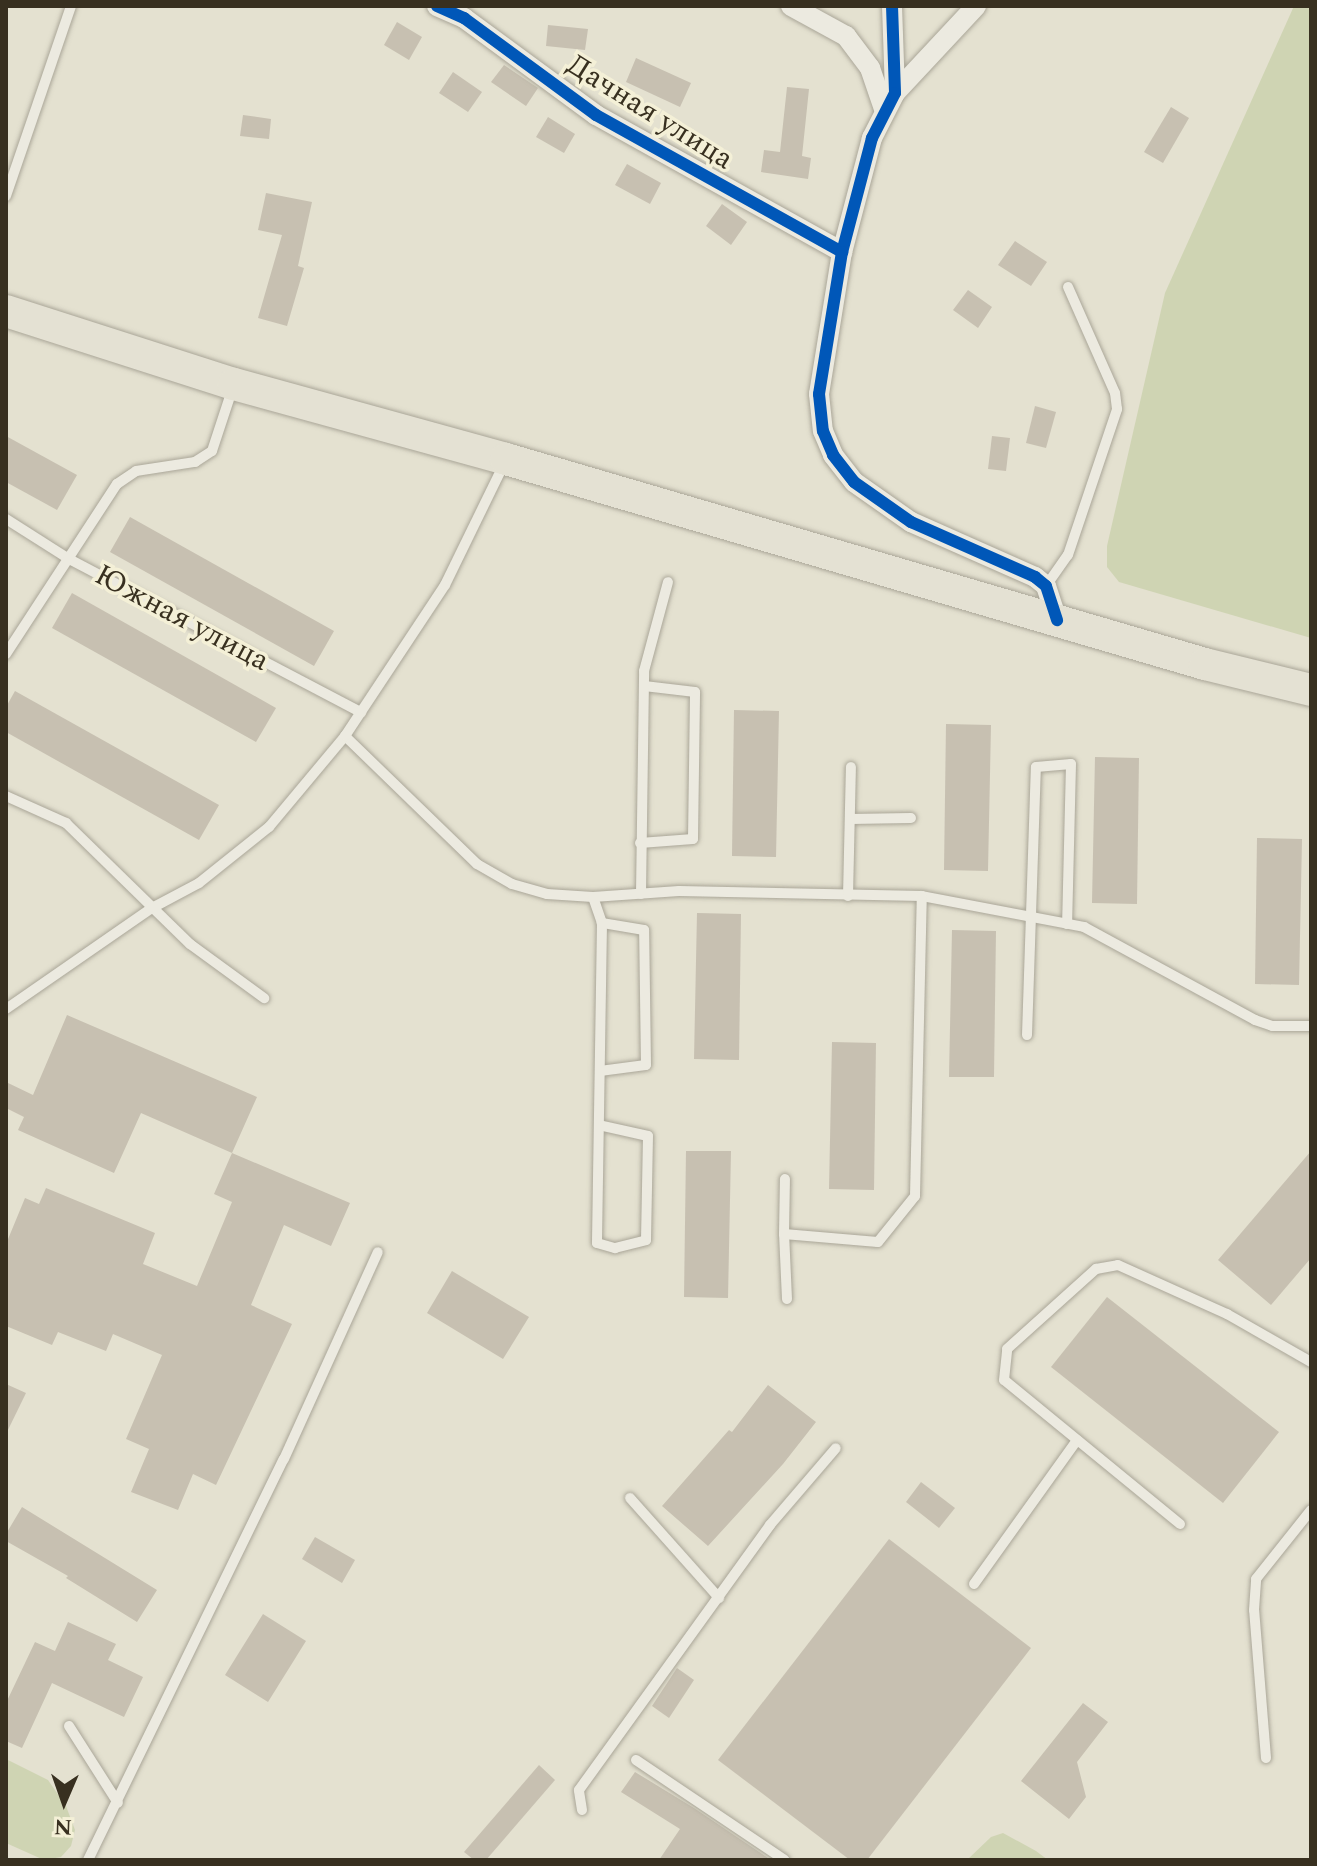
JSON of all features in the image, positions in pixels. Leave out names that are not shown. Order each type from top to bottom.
[{"type":"main road","points":[[6,311],[234,384],[506,459],[1205,664],[1311,690]]},
{"type":"street","name":"Дачная улица","points":[[437,6],[464,18],[596,115],[842,252]]},
{"type":"street","points":[[791,6],[846,36],[890,101]]},
{"type":"street","points":[[890,101],[892,6]]},
{"type":"street","points":[[976,6],[890,101],[872,138],[842,252],[819,394],[823,431],[833,455],[854,482],[911,522],[1035,577],[1046,586],[1057,620]]},
{"type":"lane","points":[[6,196],[71,6]]},
{"type":"lane","points":[[1046,586],[1068,555],[1117,409],[1115,393],[1068,287]]},
{"type":"lane","points":[[6,654],[117,484],[136,471],[195,462],[212,451],[234,384]]},
{"type":"lane","points":[[6,1009],[152,908],[199,883],[269,827],[345,736],[445,585],[506,459]]},
{"type":"lane","name":"Южная улица","points":[[6,519],[69,559],[361,712]]},
{"type":"lane","points":[[641,894],[644,671],[668,582]]},
{"type":"lane","points":[[640,843],[693,839],[695,692],[644,686]]},
{"type":"lane","points":[[345,736],[477,864],[512,884],[547,894],[593,897],[679,891],[922,896],[1084,927],[1255,1020],[1272,1026],[1311,1026]]},
{"type":"lane","points":[[1027,1035],[1036,767],[1071,764],[1067,924]]},
{"type":"lane","points":[[848,896],[851,767]]},
{"type":"lane","points":[[6,796],[66,823],[190,944],[264,998]]},
{"type":"lane","points":[[850,819],[911,818]]},
{"type":"lane","points":[[784,1234],[878,1242],[915,1196],[922,896]]},
{"type":"lane","points":[[593,897],[602,923],[597,1243],[615,1248],[646,1240],[648,1136],[599,1125]]},
{"type":"lane","points":[[600,1071],[646,1065],[644,930],[602,923]]},
{"type":"lane","points":[[785,1179],[787,1299]]},
{"type":"lane","points":[[88,1860],[118,1803],[378,1252]]},
{"type":"lane","points":[[1180,1524],[1004,1380],[1007,1349],[1096,1269],[1118,1265],[1165,1289],[1227,1314],[1311,1362]]},
{"type":"lane","points":[[974,1584],[1077,1440]]},
{"type":"lane","points":[[582,1810],[579,1790],[770,1525],[836,1448]]},
{"type":"lane","points":[[630,1498],[719,1598]]},
{"type":"lane","points":[[1266,1758],[1254,1610],[1256,1579],[1311,1510]]},
{"type":"lane","points":[[69,1726],[118,1803]]},
{"type":"lane","points":[[636,1760],[785,1860]]},
{"type":"green space","points":[[1294,6],[1311,6],[1311,638],[1119,582],[1107,567],[1107,546],[1165,293]]},
{"type":"green space","points":[[6,1759],[48,1780],[66,1806],[75,1830],[71,1846],[61,1857],[44,1860],[6,1843]]},
{"type":"green space","points":[[1003,1833],[1048,1860],[967,1860],[991,1837]]},
{"type":"building","points":[[397,22],[422,37],[409,60],[384,45]]},
{"type":"building","points":[[548,25],[588,29],[585,50],[546,46]]},
{"type":"building","points":[[636,58],[691,83],[680,107],[626,82]]},
{"type":"building","points":[[504,65],[538,88],[526,106],[491,82]]},
{"type":"building","points":[[453,72],[482,92],[468,112],[439,93]]},
{"type":"building","points":[[787,87],[809,89],[802,156],[811,158],[808,179],[761,172],[764,150],[780,152]]},
{"type":"building","points":[[1171,107],[1189,118],[1163,163],[1144,152]]},
{"type":"building","points":[[243,115],[271,119],[269,139],[240,136]]},
{"type":"building","points":[[548,117],[575,134],[564,153],[536,137]]},
{"type":"building","points":[[627,164],[661,183],[650,204],[615,185]]},
{"type":"building","points":[[266,193],[312,202],[298,266],[304,268],[287,326],[258,318],[282,235],[258,230]]},
{"type":"building","points":[[722,204],[747,222],[731,245],[706,226]]},
{"type":"building","points":[[1015,241],[1047,262],[1031,286],[998,265]]},
{"type":"building","points":[[968,290],[992,307],[978,328],[953,310]]},
{"type":"building","points":[[1035,406],[1056,412],[1046,448],[1026,443]]},
{"type":"building","points":[[6,436],[77,475],[57,510],[6,482]]},
{"type":"building","points":[[992,436],[1010,438],[1006,471],[988,469]]},
{"type":"building","points":[[130,517],[334,631],[314,666],[110,552]]},
{"type":"building","points":[[72,593],[276,708],[256,742],[52,628]]},
{"type":"building","points":[[15,691],[219,805],[199,840],[6,732],[6,707]]},
{"type":"building","points":[[734,710],[779,711],[776,857],[732,856]]},
{"type":"building","points":[[946,724],[991,725],[988,871],[944,870]]},
{"type":"building","points":[[1095,757],[1139,758],[1137,904],[1092,903]]},
{"type":"building","points":[[1257,838],[1302,839],[1299,985],[1255,984]]},
{"type":"building","points":[[697,913],[741,914],[739,1060],[694,1059]]},
{"type":"building","points":[[952,930],[996,931],[994,1077],[949,1077]]},
{"type":"building","points":[[67,1015],[257,1097],[232,1153],[141,1113],[114,1173],[18,1130],[24,1117],[6,1108],[6,1082],[33,1095]]},
{"type":"building","points":[[832,1042],[876,1043],[874,1190],[829,1189]]},
{"type":"building","points":[[686,1151],[731,1151],[728,1298],[684,1297]]},
{"type":"building","points":[[1311,1151],[1311,1258],[1271,1305],[1218,1260]]},
{"type":"building","points":[[232,1153],[350,1203],[331,1246],[284,1225],[251,1305],[292,1324],[216,1485],[193,1474],[178,1510],[131,1492],[149,1449],[126,1439],[162,1355],[113,1334],[106,1351],[58,1332],[52,1345],[6,1326],[6,1244],[25,1198],[39,1204],[46,1188],[155,1233],[143,1264],[197,1286],[232,1202],[214,1194]]},
{"type":"building","points":[[452,1271],[529,1317],[503,1359],[427,1313]]},
{"type":"building","points":[[1107,1297],[1279,1432],[1223,1503],[1051,1367]]},
{"type":"building","points":[[6,1384],[26,1393],[6,1434]]},
{"type":"building","points":[[768,1385],[816,1422],[783,1464],[708,1546],[662,1506],[729,1430],[732,1432]]},
{"type":"building","points":[[921,1482],[955,1508],[939,1528],[906,1502]]},
{"type":"building","points":[[22,1507],[157,1590],[137,1622],[66,1578],[68,1576],[6,1541],[6,1534]]},
{"type":"building","points":[[315,1537],[355,1560],[342,1583],[302,1559]]},
{"type":"building","points":[[889,1539],[1031,1648],[867,1860],[850,1860],[718,1760]]},
{"type":"building","points":[[263,1614],[306,1641],[268,1702],[225,1675]]},
{"type":"building","points":[[68,1622],[116,1644],[108,1660],[143,1677],[124,1717],[52,1683],[22,1748],[6,1741],[6,1703],[35,1642],[55,1651]]},
{"type":"building","points":[[677,1668],[694,1680],[669,1718],[652,1706]]},
{"type":"building","points":[[1083,1703],[1108,1722],[1077,1762],[1086,1797],[1069,1819],[1021,1781]]},
{"type":"building","points":[[539,1765],[555,1780],[486,1860],[474,1860],[464,1852]]},
{"type":"building","points":[[635,1772],[771,1860],[659,1860],[680,1829],[621,1792]]},
{"type":"cycle path","points":[[437,6],[464,18],[596,115],[842,252]]},
{"type":"cycle path","points":[[892,6],[895,93],[872,138],[842,252],[819,394],[823,431],[833,455],[854,482],[911,522],[1035,577],[1046,586],[1057,620]]}]
